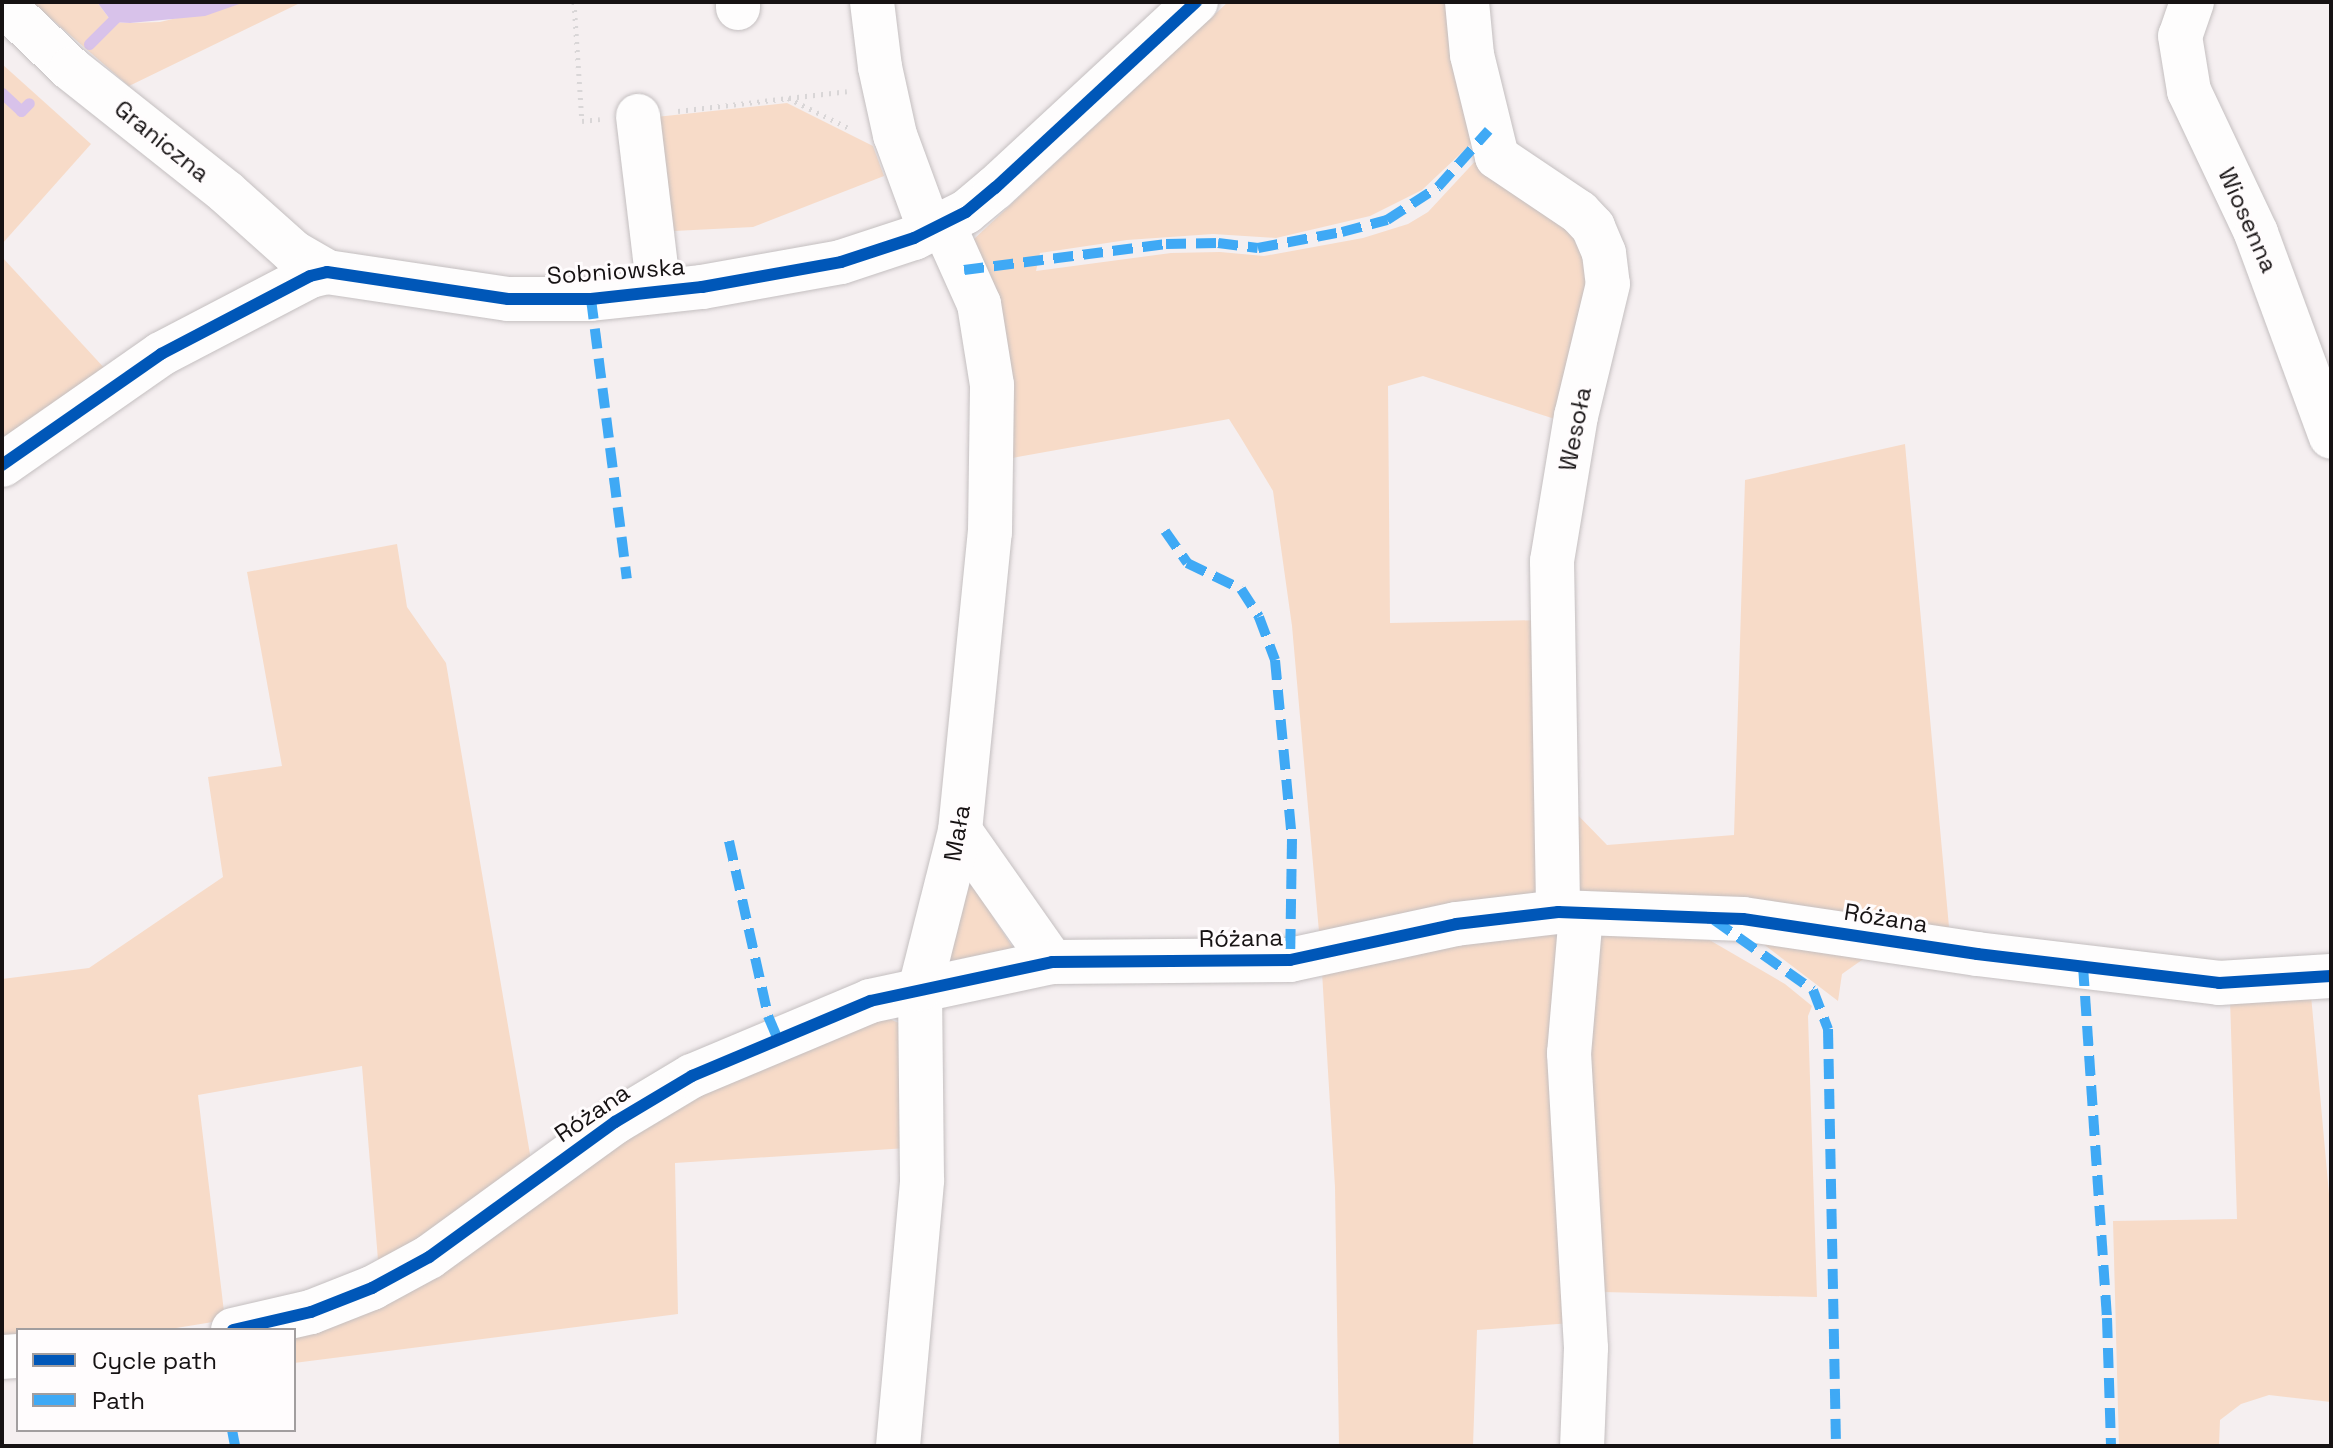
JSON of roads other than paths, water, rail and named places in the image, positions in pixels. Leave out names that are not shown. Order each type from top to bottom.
[{"type":"street","name":"Mała","points":[[872,2],[880,67],[895,135],[937,227],[979,304],[992,385],[990,532],[960,831],[920,989],[922,1180],[898,1446]]},
{"type":"street","name":"Sobniowska","points":[[2,465],[161,354],[293,282],[327,272],[508,299],[591,299],[841,262],[937,227],[995,188],[1196,2]]},
{"type":"street","name":"Wesoła","points":[[1467,2],[1472,55],[1497,157],[1579,212],[1593,227],[1604,253],[1608,284],[1576,416],[1552,561],[1569,913],[1569,1053],[1586,1348],[1582,1446]]},
{"type":"street","name":"Wiosenna","points":[[2192,2],[2180,36],[2189,91],[2256,233],[2331,437]]},
{"type":"street","name":"Graniczna","points":[[2,3],[71,69],[226,192],[293,252],[327,272]]},
{"type":"street","points":[[638,116],[659,291]]},
{"type":"street","points":[[960,831],[1052,962]]},
{"type":"street","name":"Różana","points":[[242,1328],[311,1312],[372,1288],[440,1250],[615,1122],[692,1076],[870,1001],[1052,962],[1290,960],[1456,924],[1569,913],[1743,919],[1977,954],[2219,983],[2331,976]]},
{"type":"waterway","points":[[89,44],[131,2]]},
{"type":"waterway","points":[[2,93],[21,111],[29,103]]}]
